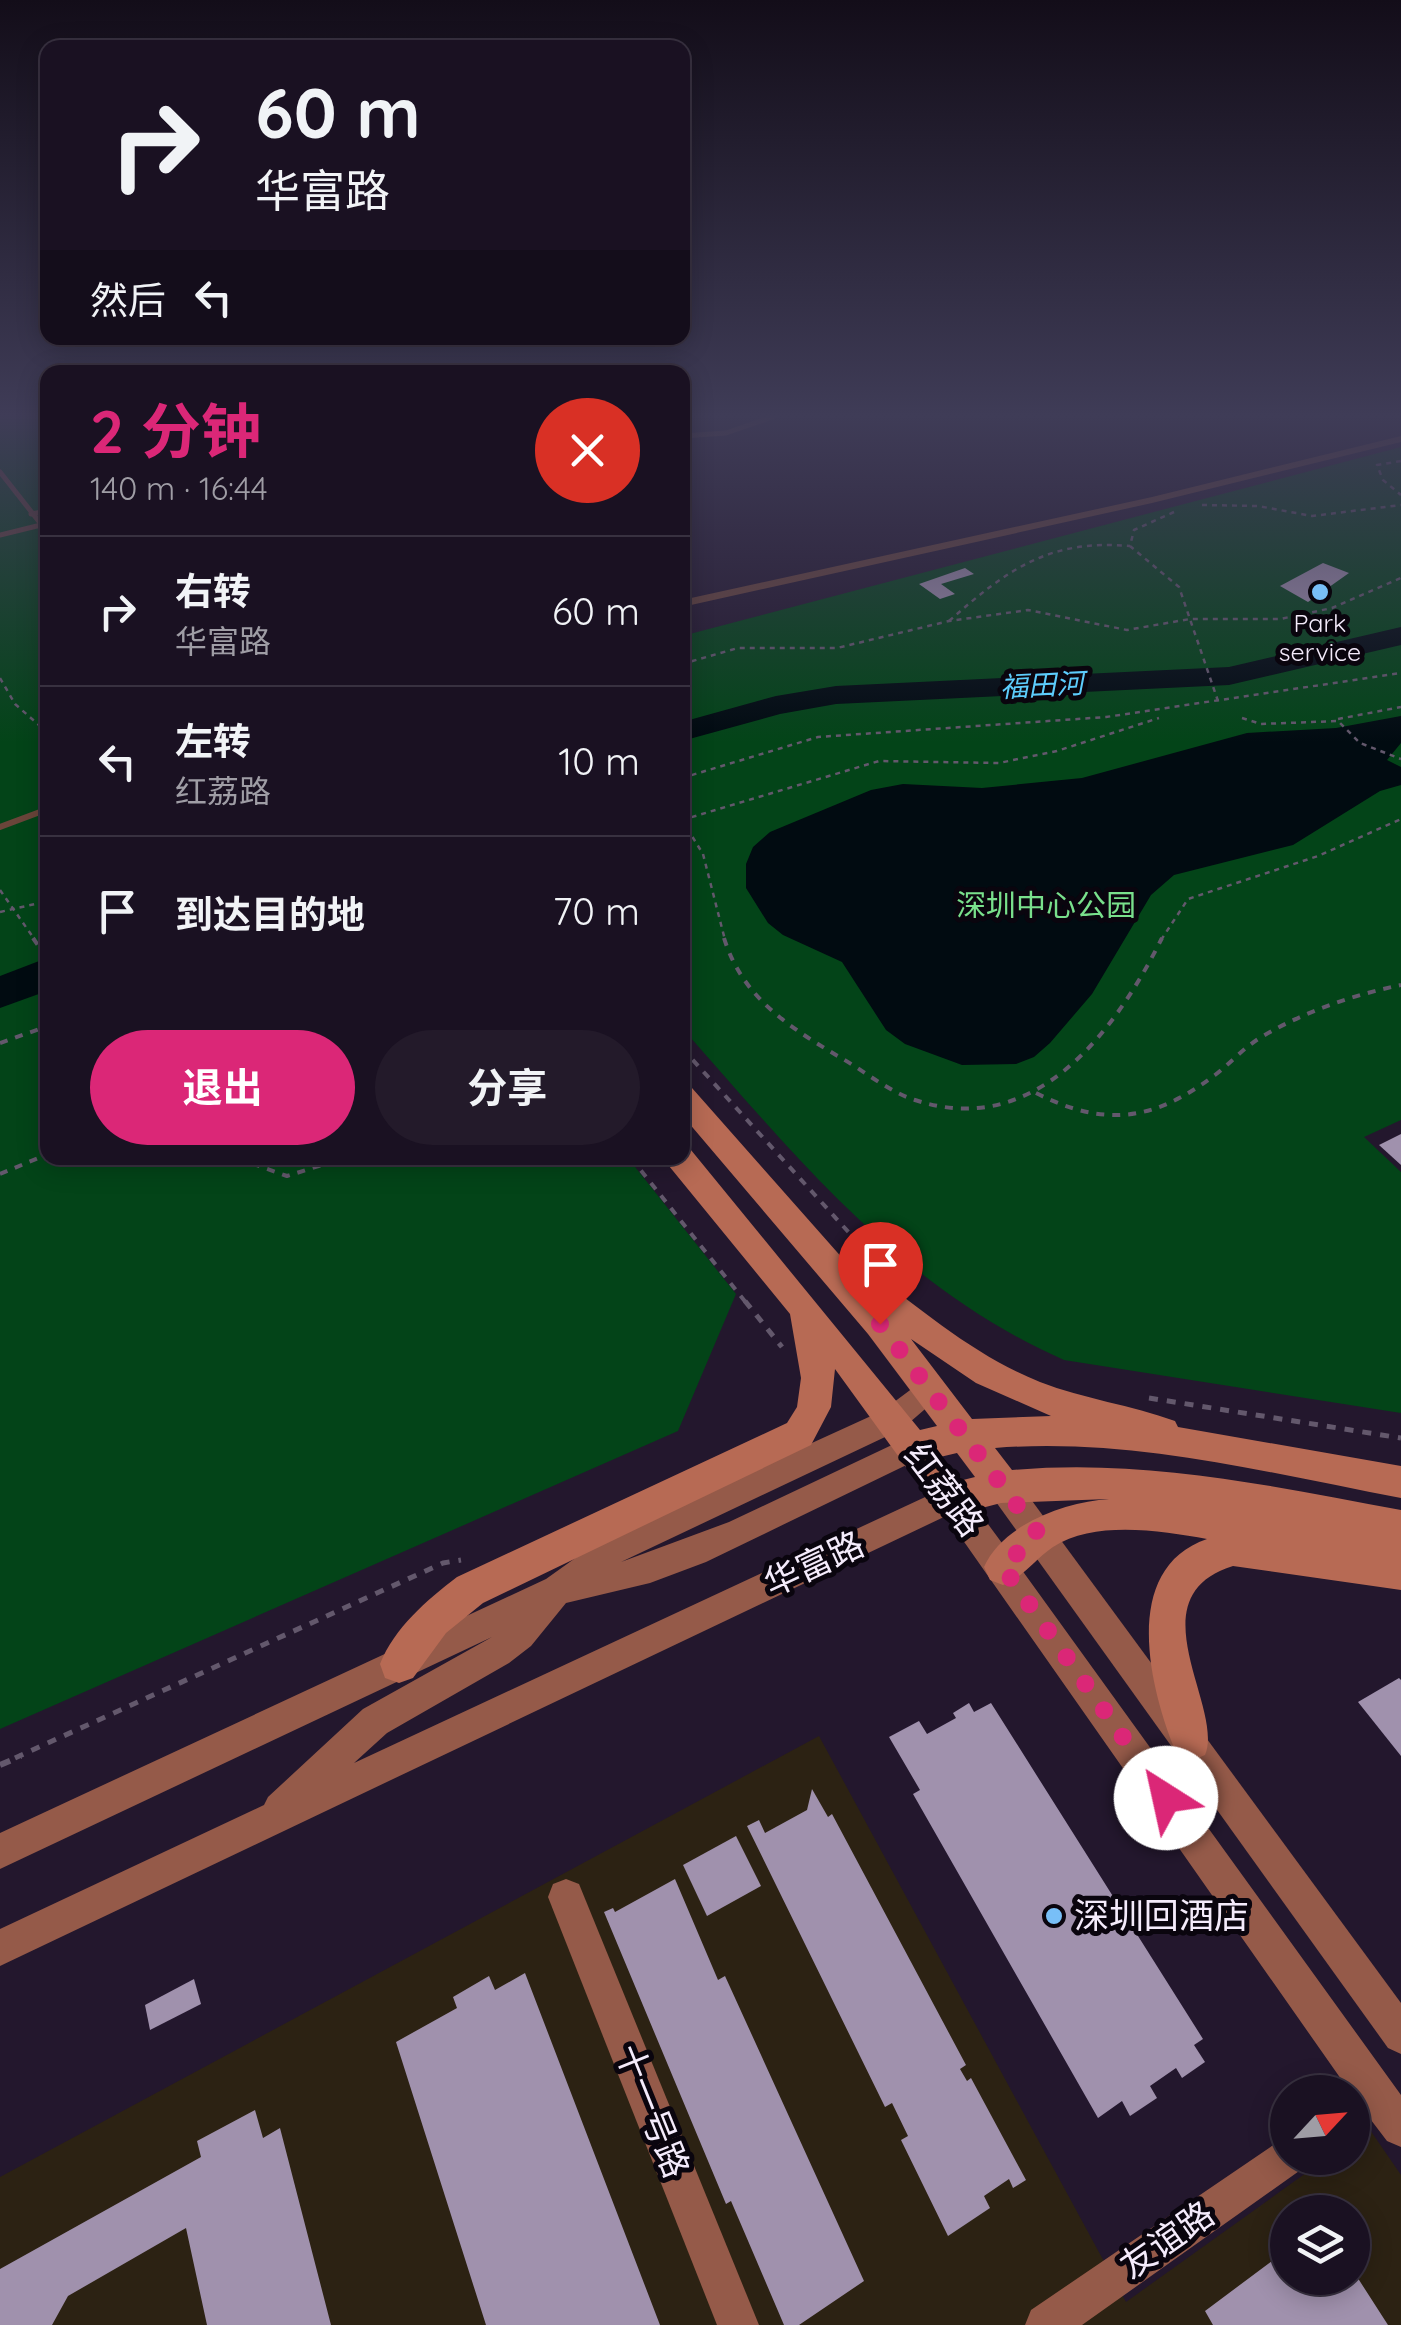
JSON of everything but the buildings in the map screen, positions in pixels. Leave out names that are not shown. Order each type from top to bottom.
[{"type":"main road","name":"红荔路","points":[[690,1104],[929,1388],[1191,1742],[1401,2035]]},
{"type":"main road","name":"红荔路","points":[[686,1165],[798,1301],[1003,1567],[1346,2075]]},
{"type":"main road","points":[[810,1243],[989,1373],[1033,1394],[1128,1418],[1202,1448]]},
{"type":"main road","points":[[399,1664],[432,1620],[470,1590],[798,1434],[818,1401],[819,1379],[811,1336],[798,1301]]},
{"type":"main road","name":"华富路","points":[[902,1434],[929,1388]]},
{"type":"main road","name":"华富路","points":[[0,1850],[558,1590],[607,1583],[664,1565],[902,1434],[1060,1431],[1202,1448],[1401,1482]]},
{"type":"main road","name":"华富路","points":[[0,1948],[951,1499],[1002,1485],[1125,1484],[1401,1527]]},
{"type":"main road","points":[[1003,1567],[1038,1533],[1064,1521],[1118,1514],[1340,1544],[1401,1540]]},
{"type":"main road","points":[[1191,1742],[1173,1692],[1166,1649],[1169,1612],[1196,1561],[1211,1552],[1233,1549],[1401,1572]]},
{"type":"main road","name":"华富路","points":[[266,1823],[342,1746],[375,1720],[498,1652],[520,1634],[558,1590]]},
{"type":"main road","name":"十一号路","points":[[566,1898],[738,2325]]},
{"type":"main road","name":"红荔路","points":[[1370,2106],[1401,2127]]},
{"type":"main road","name":"友谊路","points":[[1046,2325],[1270,2169]]},
{"type":"street","points":[[690,602],[1041,524]]},
{"type":"lane","points":[[0,535],[40,525]]},
{"type":"lane","points":[[0,826],[40,813]]},
{"type":"path","points":[[1147,524],[1134,530],[1130,546],[1136,556],[1179,587],[1218,701]]},
{"type":"path","points":[[949,621],[1006,570],[1027,558],[1092,545],[1130,546]]},
{"type":"path","points":[[690,662],[738,648],[837,648],[949,621],[1028,610],[1144,630],[1190,618],[1249,622],[1305,615],[1362,597],[1401,578]]},
{"type":"path","points":[[690,776],[818,738],[1044,723],[1400,675]]},
{"type":"path","points":[[0,678],[15,704],[40,726]]},
{"type":"path","points":[[1242,718],[1261,724],[1333,720],[1401,707]]},
{"type":"path","points":[[690,818],[879,761],[999,763],[1086,742],[1159,718]]},
{"type":"path","points":[[1333,720],[1343,724],[1360,743],[1400,759]]},
{"type":"path","points":[[690,832],[704,853],[720,931],[734,967],[766,1007],[896,1091],[926,1104],[986,1107],[1034,1092],[1070,1072],[1134,990],[1188,899],[1318,856],[1401,819]]},
{"type":"path","points":[[0,890],[40,948]]},
{"type":"path","points":[[0,912],[40,903]]},
{"type":"path","points":[[1034,1092],[1083,1116],[1130,1116],[1152,1111],[1192,1092],[1246,1046],[1271,1032],[1348,1000],[1401,985]]},
{"type":"path","points":[[0,1042],[40,1029]]},
{"type":"path","points":[[690,1057],[880,1266]]},
{"type":"path","points":[[0,1174],[40,1157]]},
{"type":"path","points":[[256,1165],[287,1176],[322,1165]]},
{"type":"path","points":[[637,1165],[781,1346],[789,1362]]},
{"type":"path","points":[[1145,1398],[1401,1438]]},
{"type":"path","points":[[0,1765],[443,1563],[473,1559]]},
{"type":"shaded area","points":[[1401,716],[1401,743],[1387,760],[1401,767],[1401,785],[1380,791],[1293,845],[1174,875],[1151,895],[1092,994],[1050,1043],[1034,1057],[1016,1064],[962,1065],[905,1044],[886,1030],[842,962],[783,935],[768,923],[746,888],[746,864],[753,847],[770,832],[871,790],[903,784],[982,788],[1082,778],[1247,733],[1336,728]]},
{"type":"shaded area","points":[[40,961],[40,994],[0,1008],[0,976]]},
{"type":"shaded area","points":[[819,1736],[1126,2302],[1270,2199],[1270,2295],[1370,2295],[1370,2195],[1275,2195],[1303,2175],[1370,2175],[1370,2130],[1401,2175],[1401,2325],[0,2325],[0,2177]]},
{"type":"green space","points":[[0,524],[40,524],[40,1165],[634,1165],[736,1294],[678,1431],[0,1729]]},
{"type":"green space","name":"深圳中心公园","points":[[1106,524],[1401,524],[1401,1120],[1364,1137],[1401,1172],[1401,1413],[1064,1360],[952,1296],[902,1258],[855,1216],[768,1125],[690,1037],[690,634]]},
{"type":"waterway","name":"福田河","points":[[690,730],[776,705],[836,695],[1229,676],[1401,636]]},
{"type":"place","name":"Park service","points":[[1320,592]]},
{"type":"place","name":"深圳回酒店","points":[[1054,1916]]},
{"type":"route","points":[[880,1324],[1038,1533],[1003,1567],[1166,1798]]}]
